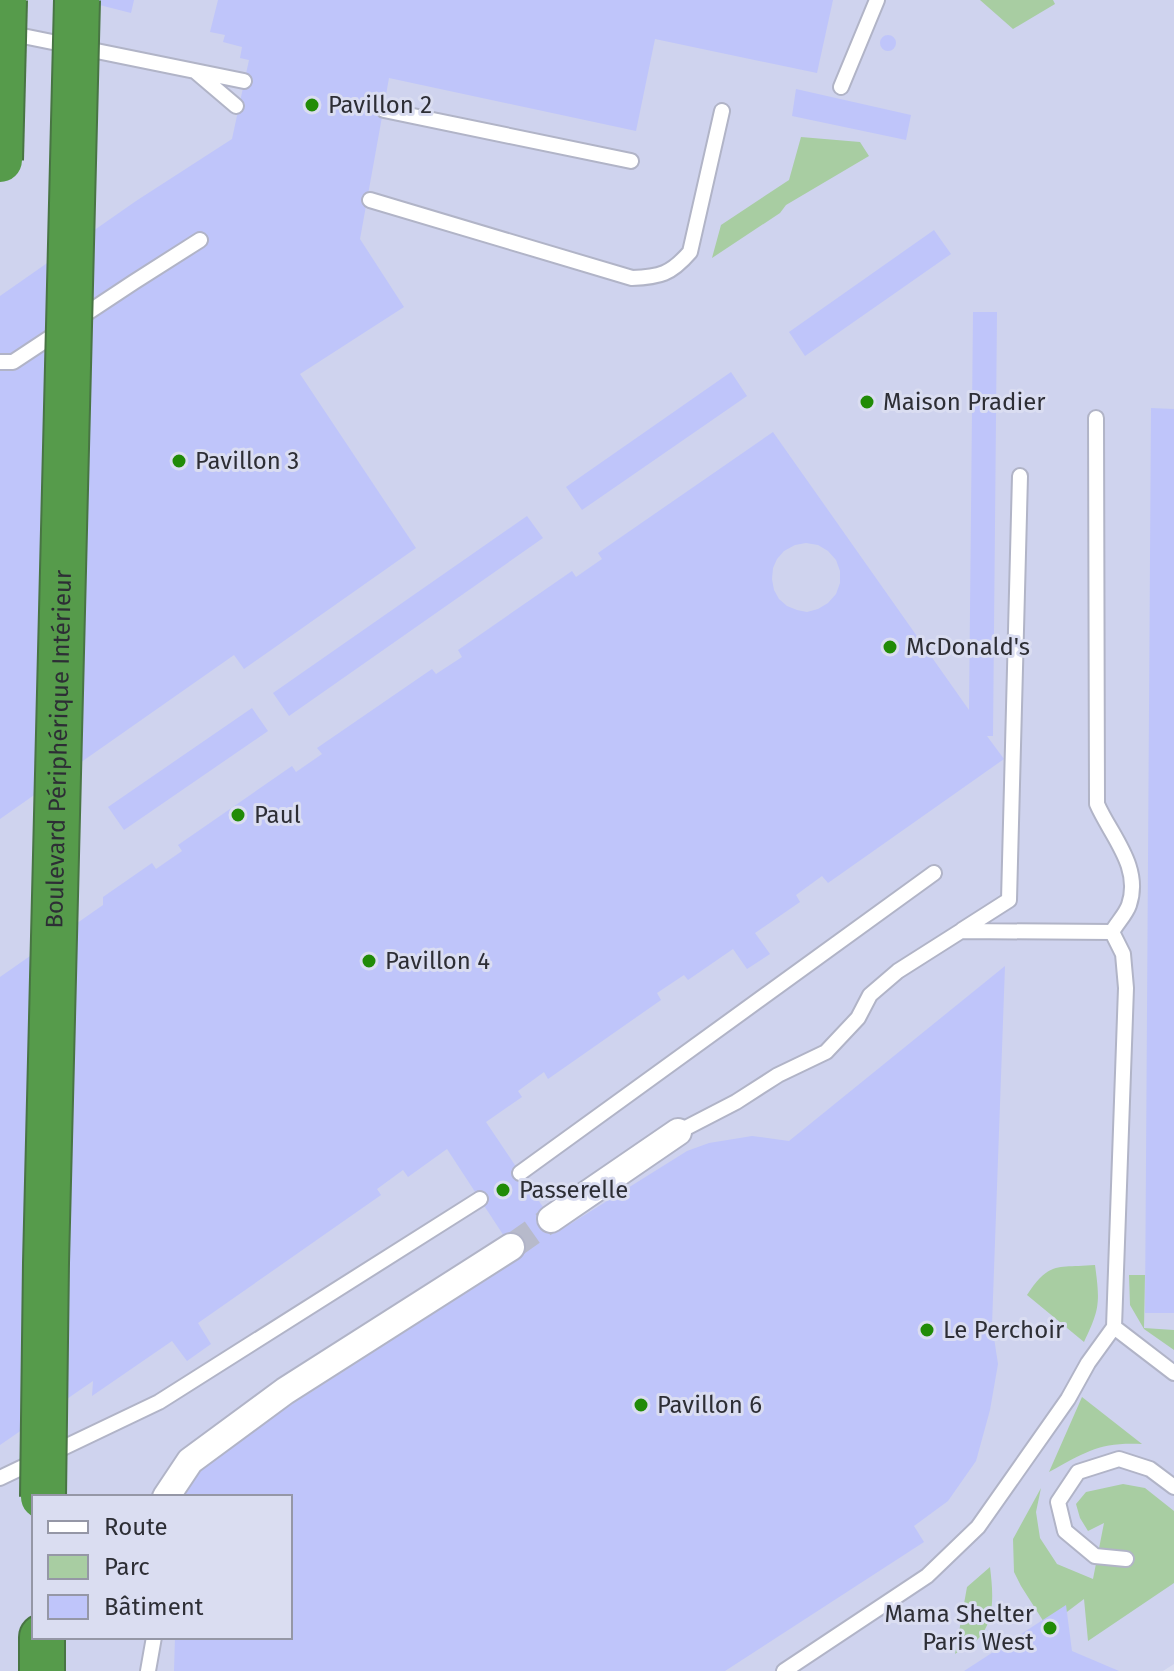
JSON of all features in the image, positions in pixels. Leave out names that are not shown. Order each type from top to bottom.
[{"type":"highway","points":[[0,160],[4,0]]},
{"type":"highway","name":"Boulevard Périphérique Intérieur","points":[[43,1495],[77,0]]},
{"type":"highway","points":[[42,1639],[42,1671]]},
{"type":"street","points":[[551,1219],[678,1132]]},
{"type":"street","points":[[167,1495],[190,1461],[273,1400],[511,1247]]},
{"type":"lane","points":[[841,87],[877,0]]},
{"type":"lane","points":[[0,32],[244,81]]},
{"type":"lane","points":[[194,70],[236,106]]},
{"type":"lane","points":[[384,110],[631,161]]},
{"type":"lane","points":[[370,200],[632,278],[654,277],[677,267],[690,252],[722,111]]},
{"type":"lane","points":[[0,362],[13,362],[200,240]]},
{"type":"lane","points":[[1096,418],[1097,804],[1126,856],[1132,878],[1129,904],[1112,932]]},
{"type":"lane","points":[[678,1132],[736,1102],[778,1075],[826,1052],[858,1018],[870,995],[898,971],[1009,900],[1020,476]]},
{"type":"lane","points":[[520,1173],[934,873]]},
{"type":"lane","points":[[961,931],[1112,932]]},
{"type":"lane","points":[[784,1671],[927,1576],[978,1527],[1068,1399],[1088,1363],[1114,1327],[1126,988],[1123,954],[1112,932]]},
{"type":"lane","points":[[0,1478],[159,1402],[480,1199]]},
{"type":"lane","points":[[1114,1327],[1174,1373]]},
{"type":"lane","points":[[1126,1559],[1095,1556],[1065,1531],[1058,1502],[1078,1472],[1119,1459],[1150,1469],[1174,1487]]},
{"type":"lane","points":[[148,1671],[154,1639]]},
{"type":"shaded area","points":[[0,0],[1174,0],[1174,1664],[1163,1671],[0,1671]]},
{"type":"green space","points":[[980,0],[1053,0],[1055,4],[1013,29]]},
{"type":"green space","points":[[801,137],[860,142],[869,156],[786,205],[780,213],[712,258],[721,225],[789,180]]},
{"type":"green space","points":[[1095,1265],[1097,1305],[1084,1342],[1027,1295],[1048,1271]]},
{"type":"green space","points":[[1129,1275],[1145,1275],[1144,1328],[1174,1330],[1174,1350],[1144,1329],[1130,1305]]},
{"type":"green space","points":[[1082,1397],[1142,1444],[1093,1450],[1049,1472]]},
{"type":"green space","points":[[1123,1484],[1145,1488],[1174,1511],[1174,1583],[1088,1641],[1084,1599],[1047,1627],[1014,1572],[1013,1539],[1041,1488],[1036,1512],[1040,1538],[1057,1564],[1093,1579],[1104,1523],[1088,1531],[1076,1504],[1086,1492]]},
{"type":"green space","points":[[990,1567],[992,1596],[987,1624],[977,1640],[955,1654],[967,1587]]},
{"type":"building","points":[[80,0],[134,0],[131,13]]},
{"type":"building","name":"Pavillon 3","points":[[218,0],[833,0],[817,73],[655,39],[636,131],[389,78],[360,239],[404,307],[300,374],[416,548],[244,669],[234,655],[0,819],[0,296],[136,201],[232,139],[249,60],[240,58],[242,47],[223,42],[225,35],[210,32]]},
{"type":"building","points":[[888,35],[894,37],[894,49],[888,51],[882,49],[880,43],[882,37]]},
{"type":"building","points":[[796,89],[911,115],[906,140],[792,116]]},
{"type":"building","points":[[934,230],[951,254],[805,356],[789,332]]},
{"type":"building","points":[[973,312],[997,312],[993,736],[987,736],[1004,759],[828,883],[822,876],[796,895],[800,902],[755,933],[770,954],[747,969],[733,949],[688,980],[684,975],[657,993],[661,1000],[548,1079],[544,1072],[518,1091],[522,1097],[486,1122],[559,1231],[687,1151],[709,1143],[752,1136],[789,1141],[1005,966],[992,1325],[998,1364],[976,1461],[948,1501],[914,1526],[924,1542],[725,1671],[174,1671],[175,1639],[292,1639],[292,1495],[186,1495],[189,1482],[221,1450],[519,1259],[447,1149],[408,1177],[403,1170],[377,1189],[381,1195],[198,1323],[211,1344],[187,1361],[172,1341],[92,1396],[93,1381],[0,1445],[0,977],[103,905],[103,897],[152,863],[156,869],[182,851],[178,845],[292,766],[296,772],[322,754],[317,748],[432,669],[436,674],[462,657],[458,650],[572,571],[576,577],[602,559],[598,553],[773,432],[969,710]],"holes":[[[806,543],[828,551],[840,571],[836,594],[828,603],[807,612],[787,606],[774,590],[773,568],[777,559],[784,551]]]},
{"type":"building","points":[[731,372],[747,396],[582,510],[566,487]]},
{"type":"building","points":[[1151,408],[1174,409],[1174,1313],[1145,1313]]},
{"type":"building","points":[[527,516],[543,538],[289,716],[273,693]]},
{"type":"building","points":[[252,708],[268,731],[124,830],[108,807]]},
{"type":"building","name":"Mama Shelter Paris West","points":[[1066,1605],[1072,1651],[1119,1671],[964,1671]]},
{"type":"tunnel","points":[[511,1247],[551,1219]]},
{"type":"place","name":"Pavillon 2","points":[[312,105]]},
{"type":"place","name":"Maison Pradier","points":[[867,402]]},
{"type":"place","name":"Pavillon 3","points":[[179,461]]},
{"type":"place","name":"McDonald's","points":[[890,647]]},
{"type":"place","name":"Paul","points":[[238,815]]},
{"type":"place","name":"Pavillon 4","points":[[369,961]]},
{"type":"place","name":"Passerelle","points":[[503,1190]]},
{"type":"place","name":"Le Perchoir","points":[[927,1330]]},
{"type":"place","name":"Pavillon 6","points":[[641,1405]]},
{"type":"place","name":"Mama Shelter Paris West","points":[[1050,1628]]}]
